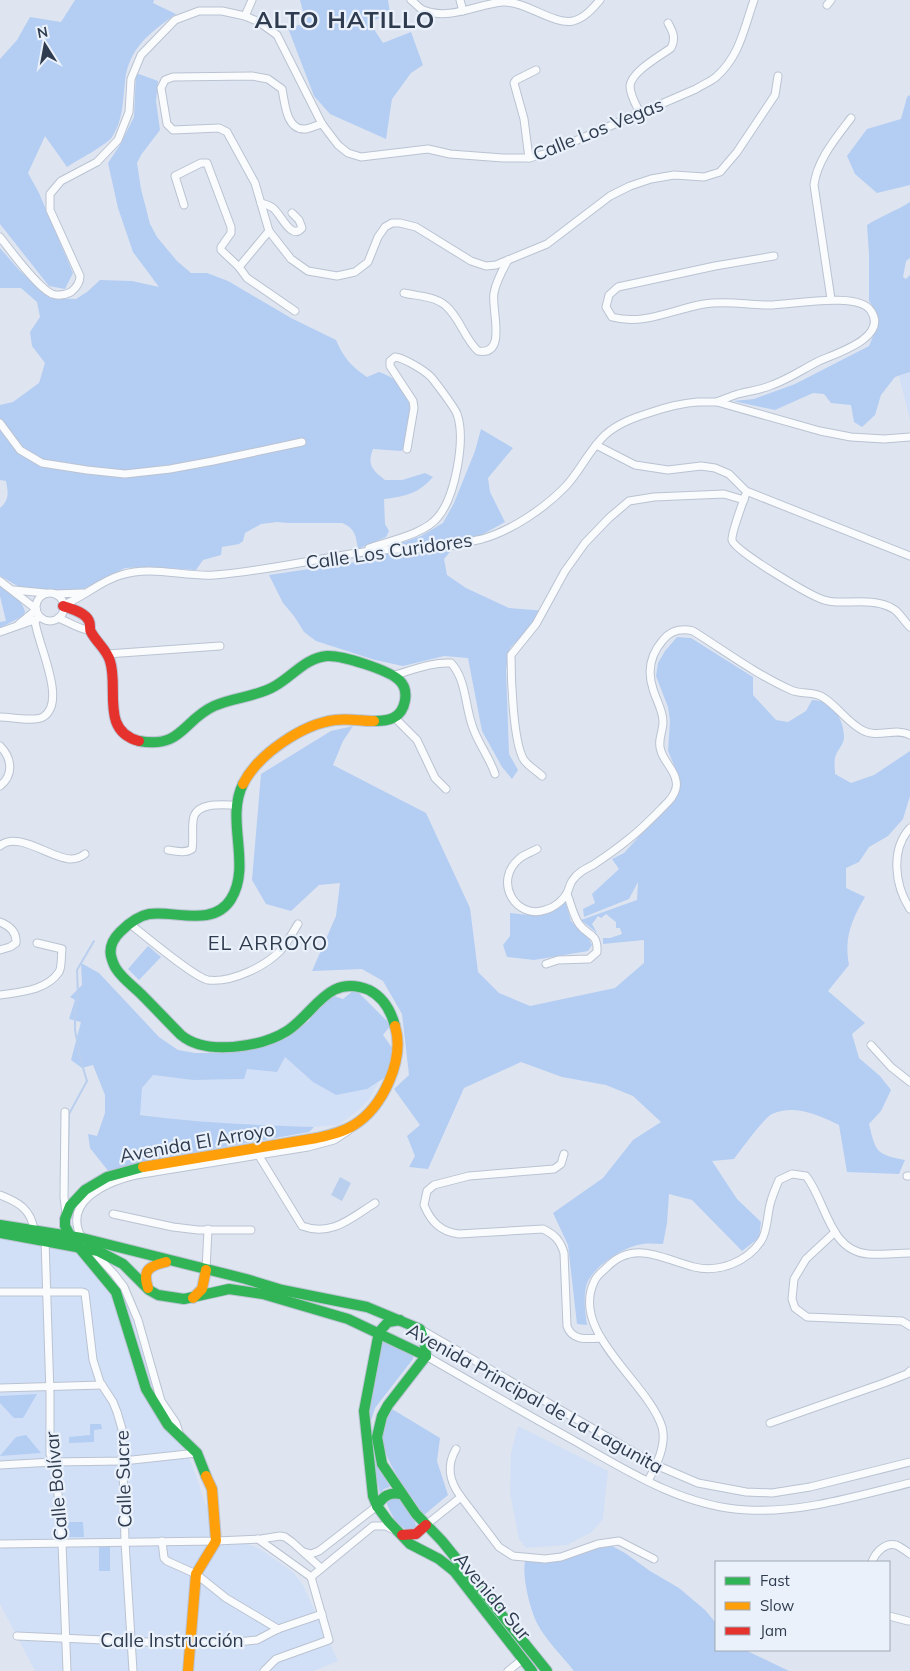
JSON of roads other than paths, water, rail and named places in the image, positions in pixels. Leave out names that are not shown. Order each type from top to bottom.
[{"type":"street","points":[[245,16],[252,0]]},
{"type":"street","points":[[412,0],[422,10],[442,14],[502,2],[514,3],[563,21],[574,21],[586,15],[600,0]]},
{"type":"street","points":[[460,0],[463,11]]},
{"type":"street","name":"Calle Los Vegas","points":[[0,237],[44,288],[59,296],[74,289],[80,276],[50,210],[50,194],[61,181],[97,162],[118,140],[128,112],[131,79],[141,55],[175,20],[199,11],[222,11],[245,16],[259,22],[277,35],[322,124],[338,145],[348,153],[361,157],[428,149],[450,154],[495,158],[529,158],[545,154],[696,89],[715,78],[727,66],[741,43],[754,0]]},
{"type":"street","points":[[640,113],[630,85],[637,73],[671,48],[674,42],[674,35],[668,23]]},
{"type":"street","points":[[529,158],[524,120],[514,83],[516,80],[536,70]]},
{"type":"street","points":[[322,124],[305,129],[295,126],[289,120],[282,89],[268,79],[252,76],[173,77],[165,80],[161,88],[169,128],[173,130],[220,128],[227,132],[249,171],[270,231],[291,258],[308,271],[337,276],[355,272],[368,262],[378,237],[385,226],[392,223],[416,227],[472,261],[486,266],[496,265],[547,244],[610,196],[630,186],[651,179],[674,175],[704,177],[720,172],[737,152],[775,96],[778,76]]},
{"type":"street","points":[[831,299],[814,185],[817,172],[829,147],[851,118]]},
{"type":"street","points":[[184,205],[174,176],[201,162],[207,164],[231,227],[231,233],[221,247],[221,250],[239,267],[247,278],[295,311]]},
{"type":"street","points":[[261,203],[272,208],[280,216],[288,229],[297,232],[302,228],[301,224],[292,213]]},
{"type":"street","points":[[239,267],[270,231]]},
{"type":"street","name":"Calle Los Curidores","points":[[63,605],[121,575],[140,571],[160,570],[196,576],[211,575],[264,569],[389,548],[439,548],[487,538],[543,507],[566,486],[606,434],[618,426],[635,418],[675,406],[697,402],[717,402],[770,386],[857,345],[867,335],[873,326],[874,320],[873,312],[867,306],[831,299],[768,305],[724,301],[701,304],[655,317],[624,321],[612,317],[606,307],[609,295],[618,287],[715,266],[774,256]]},
{"type":"street","points":[[404,293],[429,298],[445,305],[456,319],[471,345],[478,351],[488,351],[493,347],[497,338],[493,295],[496,282],[508,260]]},
{"type":"street","points":[[355,553],[424,529],[438,517],[449,500],[456,473],[461,439],[457,414],[430,377],[401,357],[395,356],[390,361],[390,366],[413,401],[414,408],[408,449]]},
{"type":"street","points":[[717,402],[820,431],[851,437],[884,439],[910,437]]},
{"type":"street","points":[[0,423],[20,450],[42,463],[125,474],[170,469],[302,442]]},
{"type":"street","points":[[596,445],[636,464],[668,470],[701,466],[715,468],[729,474],[746,491],[910,556]]},
{"type":"street","points":[[746,491],[740,516],[734,527],[732,540],[734,545],[753,560],[822,599],[840,602],[866,601],[894,610],[910,627]]},
{"type":"street","points":[[542,776],[524,761],[518,748],[511,654],[536,624],[565,572],[585,543],[608,518],[629,501],[654,497],[714,494],[724,494],[744,500]]},
{"type":"street","points":[[0,581],[13,590],[37,614],[49,621],[58,618],[63,605]]},
{"type":"street","points":[[13,590],[46,594],[86,592]]},
{"type":"street","points":[[0,717],[35,719],[42,717],[48,712],[52,704],[53,693],[50,674],[37,634],[39,598],[46,594]]},
{"type":"street","points":[[55,594],[63,605],[84,616],[90,622],[90,630],[107,654],[112,668],[114,715],[117,724],[132,739],[152,743],[164,742],[175,738],[214,706],[264,692],[282,682],[305,663],[330,656],[349,659],[402,682],[406,698],[401,711],[395,718],[417,740],[436,778],[446,789]]},
{"type":"street","points":[[0,632],[37,614]]},
{"type":"street","points":[[18,624],[37,614]]},
{"type":"street","points":[[58,618],[74,624],[84,631],[90,630]]},
{"type":"street","points":[[537,849],[521,857],[507,877],[507,886],[514,900],[528,911],[543,911],[557,904],[567,894],[572,881],[581,872],[631,838],[670,800],[676,788],[675,776],[661,752],[660,739],[663,721],[649,668],[660,642],[668,634],[683,629],[693,631],[793,691],[817,694],[824,697],[846,719],[863,731],[881,734],[905,732],[910,735]]},
{"type":"street","points":[[107,654],[220,646]]},
{"type":"street","points":[[391,676],[427,665],[451,663],[461,680],[475,733],[491,762],[495,774]]},
{"type":"street","name":"Avenida El Arroyo","points":[[84,1245],[76,1222],[80,1208],[91,1195],[109,1184],[136,1175],[332,1135],[364,1118],[377,1100],[395,1067],[398,1039],[394,1020],[387,1006],[380,997],[371,991],[355,985],[336,989],[320,998],[303,1019],[282,1034],[231,1048],[207,1048],[179,1034],[116,970],[110,951],[112,941],[118,933],[143,915],[210,915],[224,907],[232,898],[237,885],[238,862],[235,805],[240,790],[255,765],[265,756],[290,739],[327,721],[352,718],[376,722],[395,718]]},
{"type":"street","points":[[0,746],[6,752],[10,764],[10,774],[0,786]]},
{"type":"street","points":[[168,850],[189,852],[192,848],[194,816],[200,809],[210,806],[235,805]]},
{"type":"street","points":[[910,828],[902,842],[896,868],[901,892],[910,909]]},
{"type":"street","points":[[0,846],[4,842],[9,841],[27,844],[67,859],[85,854]]},
{"type":"street","points":[[546,964],[558,960],[589,959],[597,952],[597,941],[594,936],[580,925],[567,894]]},
{"type":"street","points":[[0,922],[14,931],[17,937],[14,945],[0,950]]},
{"type":"street","points":[[130,924],[194,974],[208,980],[237,977],[265,964],[282,949],[298,924]]},
{"type":"street","points":[[0,995],[36,989],[51,980],[60,971],[62,949],[37,943]]},
{"type":"street","points":[[871,1045],[891,1067],[910,1082]]},
{"type":"street","points":[[65,1112],[65,1226],[71,1236],[84,1245],[123,1264],[149,1290]]},
{"type":"street","points":[[256,1152],[302,1226],[322,1230],[338,1226],[375,1203]]},
{"type":"street","name":"Avenida El Arroyo","points":[[66,1215],[73,1202],[83,1190],[99,1181],[132,1169],[256,1152]]},
{"type":"street","points":[[564,1154],[561,1164],[554,1169],[469,1176],[434,1185],[427,1191],[424,1205],[436,1224],[448,1233],[543,1229],[554,1234],[561,1243],[564,1253],[567,1326],[569,1331],[576,1337],[600,1338]]},
{"type":"street","points":[[648,1481],[656,1465],[663,1441],[662,1427],[635,1384],[600,1338],[590,1308],[590,1290],[595,1279],[612,1262],[624,1255],[638,1252],[660,1256],[696,1268],[714,1268],[738,1262],[753,1251],[762,1240],[771,1200],[779,1180],[784,1176],[792,1174],[806,1176],[814,1185],[835,1232],[844,1244],[852,1250],[867,1254],[910,1253]]},
{"type":"street","points":[[0,1195],[20,1204],[26,1209],[32,1218],[34,1230]]},
{"type":"street","points":[[113,1214],[173,1227],[251,1230]]},
{"type":"street","points":[[0,1225],[71,1236]]},
{"type":"street","points":[[192,1298],[202,1289],[206,1270],[208,1229]]},
{"type":"street","points":[[835,1232],[806,1259],[794,1279],[792,1299],[796,1308],[807,1317],[902,1321],[910,1326]]},
{"type":"street","points":[[0,1233],[84,1245],[116,1292],[146,1389],[156,1408],[168,1425],[197,1453],[212,1489],[216,1540],[196,1574],[188,1671]]},
{"type":"street","name":"Calle Bolívar","points":[[45,1240],[48,1293],[50,1454],[56,1470],[62,1543],[67,1671]]},
{"type":"street","name":"Avenida Principal de La Lagunita","points":[[84,1245],[169,1261],[246,1279],[282,1290],[367,1307],[420,1329],[656,1465],[698,1483],[746,1492],[772,1493],[810,1487],[910,1462]]},
{"type":"street","points":[[149,1290],[145,1276],[148,1268],[155,1264],[169,1261]]},
{"type":"street","name":"Avenida Principal de La Lagunita","points":[[149,1290],[158,1295],[184,1299],[236,1288],[286,1300],[348,1319],[379,1332],[426,1356],[648,1481],[669,1491],[719,1507],[746,1510],[774,1510],[813,1505],[910,1483]]},
{"type":"street","points":[[0,1292],[48,1293]]},
{"type":"street","name":"Calle Sucre","points":[[48,1293],[82,1292],[84,1294],[92,1360],[102,1385],[113,1402],[120,1421],[133,1671]]},
{"type":"street","points":[[348,1319],[344,1314],[344,1310],[351,1304]]},
{"type":"street","points":[[379,1332],[388,1322],[400,1320]]},
{"type":"street","points":[[363,1325],[370,1334],[375,1346]]},
{"type":"street","points":[[420,1329],[425,1344],[426,1356]]},
{"type":"street","name":"Avenida Sur","points":[[379,1332],[366,1395],[364,1421],[373,1496],[388,1521],[410,1544],[439,1559],[454,1571],[532,1671]]},
{"type":"street","name":"Avenida Sur","points":[[426,1356],[384,1411],[378,1430],[378,1445],[382,1464],[401,1494],[426,1525],[442,1541],[548,1671]]},
{"type":"street","points":[[770,1423],[884,1383],[910,1371]]},
{"type":"street","points":[[0,1388],[102,1385]]},
{"type":"street","points":[[456,1449],[451,1457],[450,1473],[454,1487],[498,1547],[514,1556],[545,1559],[561,1557],[598,1544],[619,1541],[654,1559]]},
{"type":"street","points":[[0,1465],[123,1461],[197,1453]]},
{"type":"street","points":[[303,1551],[312,1554],[319,1551],[378,1506],[382,1498],[387,1494],[401,1494]]},
{"type":"street","points":[[311,1576],[373,1526],[386,1526],[402,1535],[417,1535],[426,1525],[461,1497]]},
{"type":"street","points":[[0,1544],[258,1539],[280,1536],[285,1537],[303,1551],[320,1568]]},
{"type":"street","points":[[258,1539],[311,1576],[329,1640],[276,1659],[264,1671]]},
{"type":"street","points":[[162,1541],[165,1560],[196,1574],[226,1598],[278,1629]]},
{"type":"street","points":[[872,1561],[876,1554],[888,1545],[895,1545],[910,1554]]},
{"type":"street","name":"Calle Instrucción","points":[[17,1636],[65,1640],[189,1644],[256,1640],[278,1629],[322,1614]]},
{"type":"street","points":[[890,1616],[908,1621]]},
{"type":"street","points":[[508,1671],[523,1659]]},
{"type":"waterway","points":[[67,1191],[69,1114],[87,1081],[75,1030],[78,996],[77,970],[94,941]]},
{"type":"district","name":"ALTO HATILLO","points":[[345,19]]},
{"type":"district","name":"EL ARROYO","points":[[268,942]]}]
